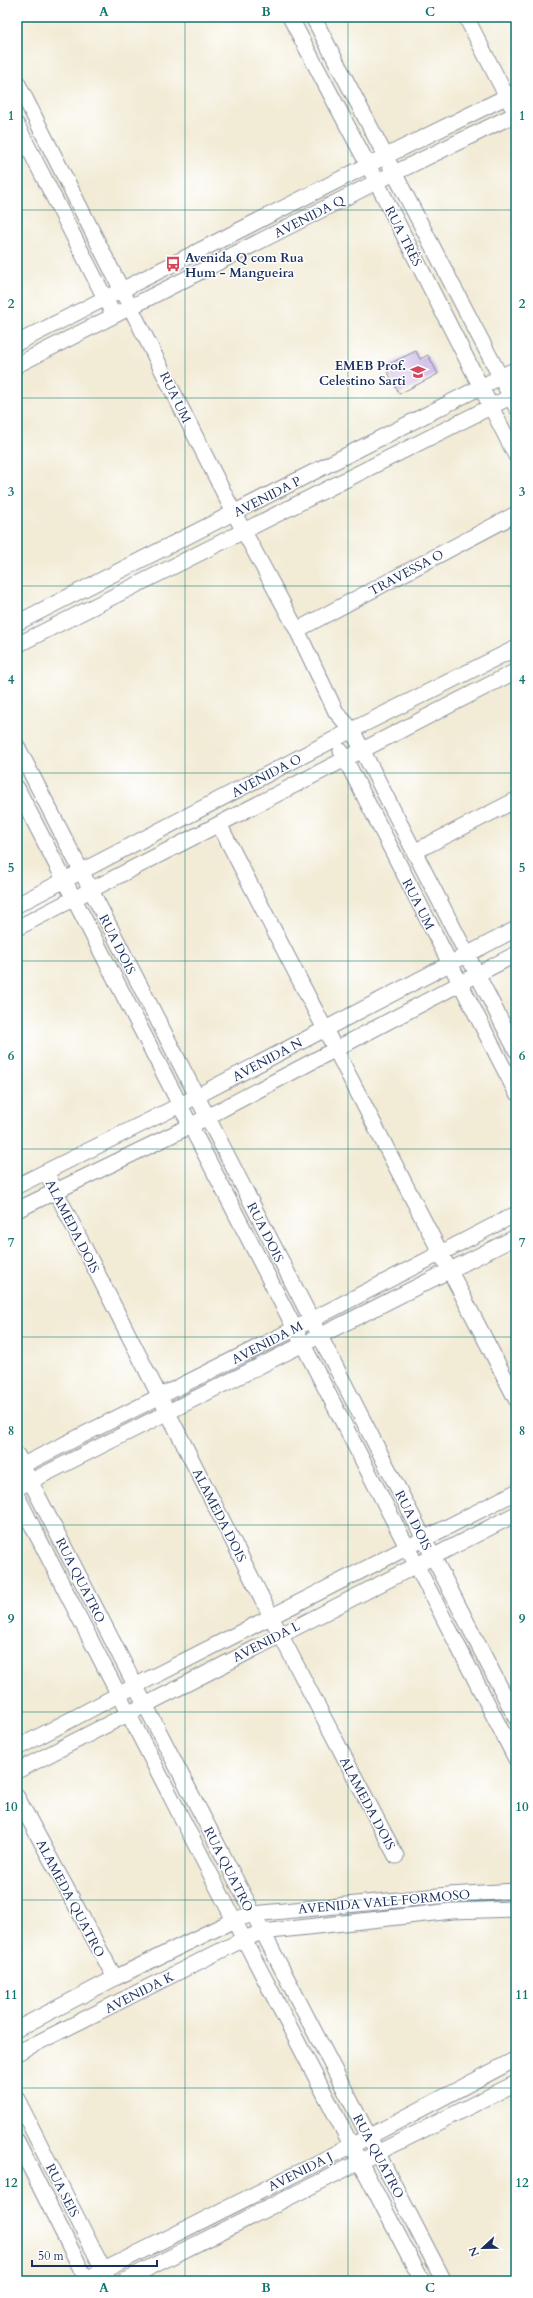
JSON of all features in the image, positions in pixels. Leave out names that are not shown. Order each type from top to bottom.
[{"type":"street","name":"RUA TRÊS","points":[[290,17],[368,165],[516,456]]},
{"type":"street","name":"RUA TRÊS","points":[[313,17],[500,377],[514,399]]},
{"type":"street","points":[[466,17],[511,95],[516,115]]},
{"type":"street","name":"RUA UM","points":[[17,82],[243,531],[297,630],[336,712],[352,730],[516,1050]]},
{"type":"street","name":"AVENIDA Q","points":[[17,343],[368,165],[511,95]]},
{"type":"street","name":"AVENIDA Q","points":[[18,361],[132,308],[376,182],[516,115]]},
{"type":"street","points":[[17,125],[114,316]]},
{"type":"street","name":"AVENIDA P","points":[[17,623],[516,369]]},
{"type":"street","name":"AVENIDA P","points":[[17,645],[491,405],[514,399]]},
{"type":"street","name":"TRAVESSA O","points":[[297,630],[516,514]]},
{"type":"street","points":[[99,581],[108,599]]},
{"type":"street","name":"AVENIDA O","points":[[17,905],[352,730],[516,648]]},
{"type":"street","name":"AVENIDA O","points":[[17,928],[516,671]]},
{"type":"street","name":"RUA UM","points":[[336,712],[336,739],[344,760],[516,1092]]},
{"type":"street","name":"RUA DOIS","points":[[17,746],[516,1718]]},
{"type":"street","name":"RUA DOIS","points":[[17,788],[516,1759]]},
{"type":"street","points":[[414,852],[516,800]]},
{"type":"street","points":[[219,824],[516,1399]]},
{"type":"street","name":"AVENIDA N","points":[[17,1186],[180,1105],[516,929]]},
{"type":"street","name":"AVENIDA N","points":[[17,1210],[190,1126],[516,954]]},
{"type":"street","name":"ALAMEDA DOIS","points":[[46,1172],[280,1634],[396,1856]]},
{"type":"street","name":"AVENIDA M","points":[[19,1463],[160,1396],[294,1329],[516,1214]]},
{"type":"street","name":"AVENIDA M","points":[[17,1489],[169,1414],[516,1237]]},
{"type":"street","name":"RUA QUATRO","points":[[19,1463],[31,1482],[144,1704],[444,2281]]},
{"type":"street","name":"AVENIDA L","points":[[17,1748],[118,1694],[272,1618],[516,1492]]},
{"type":"street","name":"RUA QUATRO","points":[[17,1496],[234,1920],[422,2281]]},
{"type":"street","name":"AVENIDA L","points":[[17,1771],[144,1704],[516,1514]]},
{"type":"street","name":"ALAMEDA QUATRO","points":[[17,1797],[115,1978]]},
{"type":"street","name":"AVENIDA VALE FORMOSO","points":[[253,1914],[448,1895],[516,1891]]},
{"type":"street","name":"AVENIDA VALE FORMOSO","points":[[262,1932],[452,1911],[516,1909]]},
{"type":"street","name":"AVENIDA K","points":[[17,2029],[115,1978],[234,1920],[253,1914]]},
{"type":"street","name":"AVENIDA K","points":[[17,2053],[244,1939],[262,1932]]},
{"type":"street","name":"AVENIDA J","points":[[85,2280],[106,2275],[516,2059]]},
{"type":"street","name":"AVENIDA J","points":[[123,2281],[516,2083]]},
{"type":"street","name":"RUA SEIS","points":[[17,2099],[106,2275]]},
{"type":"street","name":"RUA SEIS","points":[[17,2141],[85,2280]]},
{"type":"building","points":[[416,351],[420,359],[428,355],[438,374],[399,394],[385,366]]},
{"type":"place","name":"Avenida Q com Rua Hum - Mangueira","points":[[173,264]]},
{"type":"place","name":"EMEB Prof. Celestino Sarti","points":[[418,372]]}]
